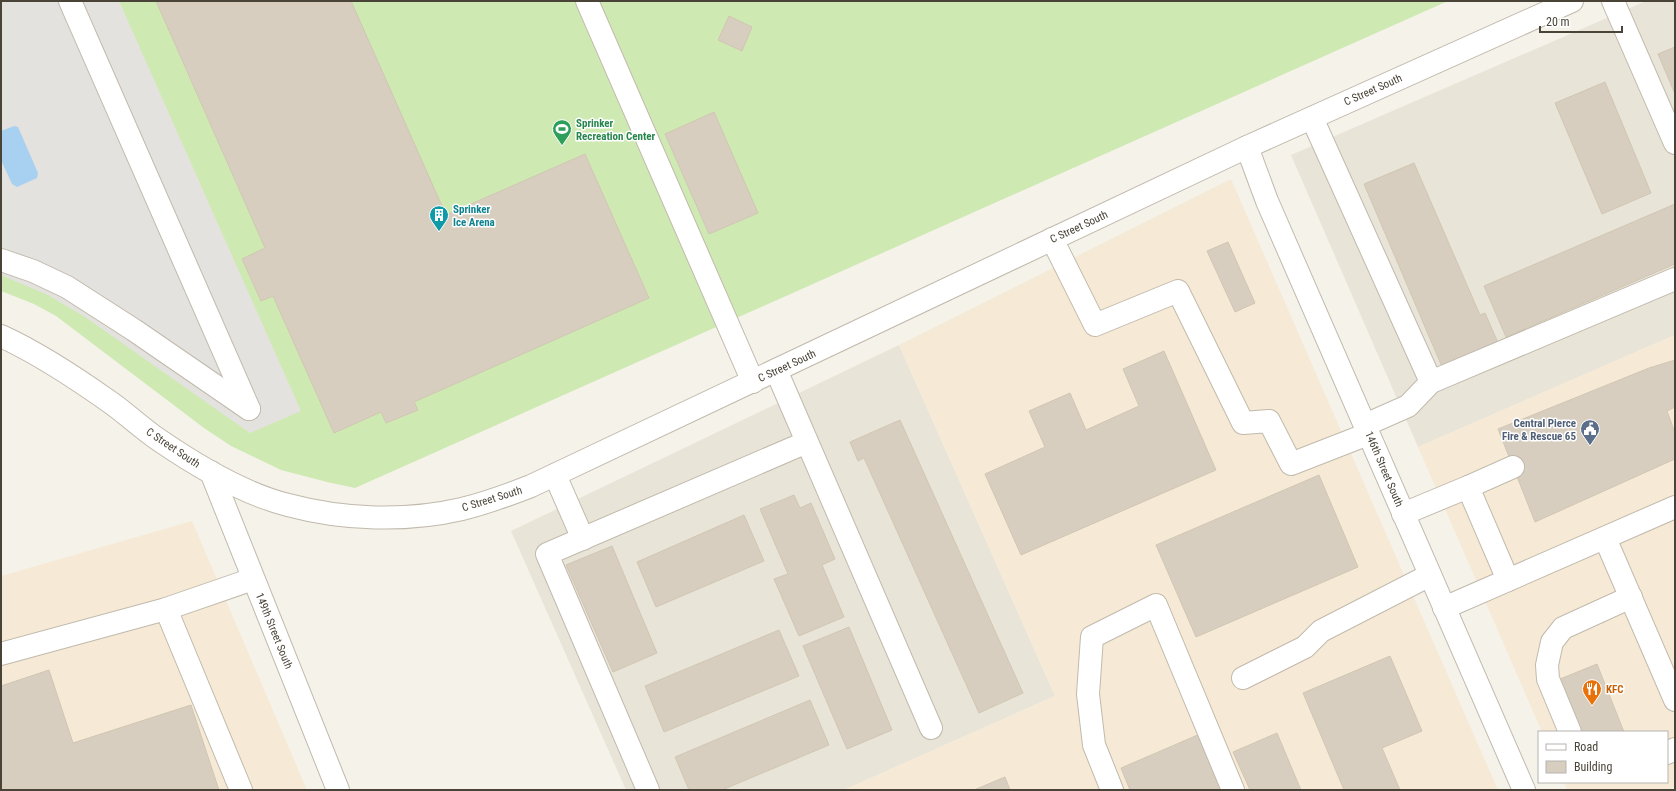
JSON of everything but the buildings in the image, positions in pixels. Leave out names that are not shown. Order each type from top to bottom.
[{"type":"street","points":[[1,260],[33,271],[67,287],[134,330],[249,409],[70,1]]},
{"type":"street","points":[[587,1],[753,382]]},
{"type":"street","name":"C Street South","points":[[1,336],[19,344],[108,400],[160,440],[211,472],[255,494],[288,505],[370,518],[418,516],[461,509],[498,499],[531,486],[1247,147],[1572,1]]},
{"type":"street","points":[[1613,1],[1675,143]]},
{"type":"street","points":[[1312,118],[1431,382]]},
{"type":"street","name":"146th Street South","points":[[1247,147],[1267,201],[1524,790]]},
{"type":"street","points":[[1052,239],[1094,325],[1178,291],[1243,422],[1268,421],[1291,464],[1366,429],[1408,406],[1431,382],[1675,279]]},
{"type":"street","points":[[776,370],[930,728]]},
{"type":"street","points":[[648,790],[547,554],[807,442]]},
{"type":"street","points":[[1403,514],[1513,468]]},
{"type":"street","name":"149th Street South","points":[[211,472],[338,790]]},
{"type":"street","points":[[555,475],[583,539]]},
{"type":"street","points":[[1468,487],[1508,580]]},
{"type":"street","points":[[1444,608],[1675,507]]},
{"type":"street","points":[[1605,538],[1675,700]]},
{"type":"street","points":[[1243,678],[1305,647],[1321,631],[1430,575]]},
{"type":"street","points":[[1,654],[166,609],[254,580]]},
{"type":"street","points":[[1570,731],[1548,679],[1547,665],[1552,642],[1563,628],[1631,597]]},
{"type":"street","points":[[1112,790],[1094,745],[1088,694],[1092,637],[1156,605],[1233,790]]},
{"type":"street","points":[[166,609],[241,790]]},
{"type":"shaded area","points":[[1,1],[119,1],[301,411],[250,433],[85,317],[48,295],[1,275]]},
{"type":"shaded area","points":[[1646,1],[1675,1],[1675,335],[1418,447],[1291,155]]},
{"type":"shaded area","points":[[1231,179],[1498,790],[844,790],[1055,696],[899,345]]},
{"type":"shaded area","points":[[1675,335],[1675,787],[1667,790],[1567,790],[1564,783],[1668,783],[1668,731],[1542,731],[1418,447]]},
{"type":"shaded area","points":[[899,345],[1055,696],[844,790],[626,790],[511,531]]},
{"type":"shaded area","points":[[192,521],[307,790],[1,790],[1,576]]},
{"type":"green space","name":"Sprinker Recreation Center","points":[[1,1],[1448,1],[355,488],[281,470],[231,446],[204,428],[56,316],[34,304],[1,291]]},
{"type":"water","points":[[14,126],[18,127],[38,173],[37,178],[17,187],[12,184],[1,160],[1,131]]},
{"type":"place","name":"Sprinker Recreation Center","points":[[562,146]]},
{"type":"place","name":"Sprinker Ice Arena","points":[[439,232]]},
{"type":"place","name":"Central Pierce Fire & Rescue 65","points":[[1590,446]]},
{"type":"place","name":"KFC","points":[[1592,706]]}]
